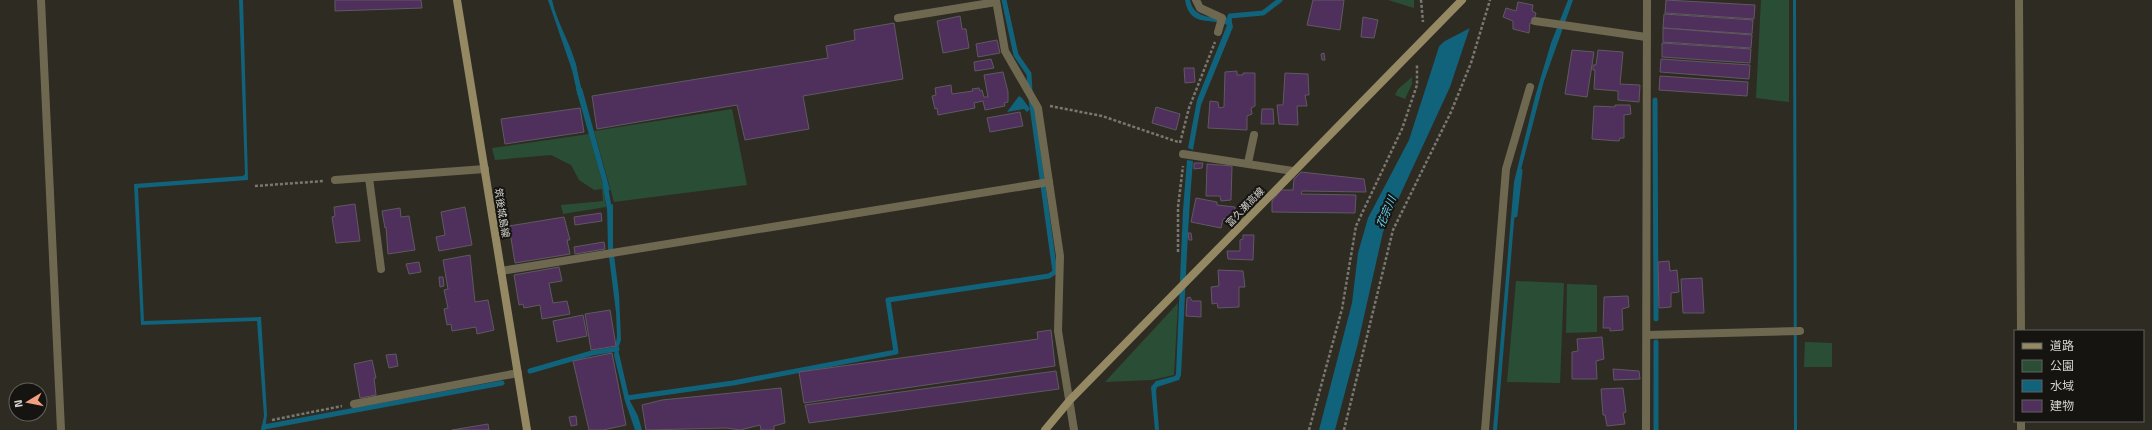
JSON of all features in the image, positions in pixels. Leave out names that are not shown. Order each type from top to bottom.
[{"type":"main road","name":"筑後城島線","points":[[457,0],[527,430]]},
{"type":"main road","name":"富久瀬高線","points":[[1045,430],[1070,400],[1444,16],[1462,0]]},
{"type":"street","points":[[41,0],[61,430]]},
{"type":"street","points":[[1196,0],[1200,8],[1222,18],[1218,32]]},
{"type":"street","points":[[1646,430],[1647,0]]},
{"type":"street","points":[[2019,0],[2021,330]]},
{"type":"street","points":[[898,18],[996,1],[1006,51],[1038,108],[1060,256],[1058,331],[1074,430]]},
{"type":"street","points":[[1535,21],[1646,37]]},
{"type":"street","points":[[1485,430],[1506,169],[1530,87]]},
{"type":"street","points":[[1248,163],[1254,135]]},
{"type":"street","points":[[1183,154],[1293,171]]},
{"type":"street","points":[[335,180],[485,169]]},
{"type":"street","points":[[369,178],[381,269]]},
{"type":"street","points":[[501,271],[1049,182]]},
{"type":"street","points":[[1646,334],[1800,331]]},
{"type":"street","points":[[354,404],[518,373]]},
{"type":"path","points":[[1421,0],[1425,37]]},
{"type":"path","points":[[1344,430],[1393,230],[1452,112],[1471,63],[1490,0]]},
{"type":"path","points":[[1178,252],[1178,207],[1184,161],[1180,143],[1189,108],[1218,32]]},
{"type":"path","points":[[1309,430],[1342,310],[1356,226],[1402,129],[1417,85],[1418,70],[1414,47]]},
{"type":"path","points":[[1038,108],[1050,106],[1102,116],[1180,143]]},
{"type":"path","points":[[255,186],[335,180]]},
{"type":"path","points":[[272,420],[354,404]]},
{"type":"green space","points":[[1388,0],[1414,0],[1414,8]]},
{"type":"green space","points":[[1761,0],[1789,0],[1789,102],[1756,98]]},
{"type":"green space","points":[[1412,77],[1412,84],[1405,99],[1395,95],[1398,89]]},
{"type":"green space","points":[[732,109],[747,185],[614,202],[594,131]]},
{"type":"green space","points":[[589,134],[603,184],[606,207],[563,214],[561,205],[603,201],[602,189],[594,190],[579,180],[571,165],[551,155],[495,160],[492,148]]},
{"type":"green space","points":[[1516,281],[1564,283],[1560,383],[1507,382]]},
{"type":"green space","points":[[1567,284],[1597,285],[1597,332],[1566,333]]},
{"type":"green space","points":[[1178,303],[1174,375],[1152,380],[1105,382]]},
{"type":"green space","points":[[1805,342],[1832,343],[1832,367],[1804,367]]},
{"type":"water","points":[[239,0],[243,0],[248,180],[138,188],[144,321],[261,317],[267,414],[265,430],[261,430],[264,416],[257,321],[141,325],[134,184],[243,176],[245,174]]},
{"type":"water","points":[[548,0],[552,0],[557,18],[572,51],[577,69],[572,70]]},
{"type":"water","points":[[1185,0],[1190,0],[1192,6],[1200,14],[1212,17],[1231,18],[1233,27],[1201,105],[1193,150],[1188,148],[1197,100],[1227,25],[1196,18],[1191,15]]},
{"type":"water","name":"花宗川","points":[[1454,0],[1479,0],[1450,87],[1383,232],[1358,343],[1335,430],[1319,430],[1352,303],[1358,253],[1368,218],[1409,140]]},
{"type":"water","points":[[1568,0],[1573,0],[1544,81],[1517,185],[1497,430],[1493,430],[1514,182],[1535,97],[1551,43]]},
{"type":"water","points":[[1793,0],[1796,0],[1797,430],[1794,430]]},
{"type":"water","points":[[582,88],[610,190],[605,191],[576,89]]},
{"type":"water","points":[[1019,96],[1030,109],[1027,112],[1024,109],[1007,112]]},
{"type":"water","points":[[1187,160],[1193,161],[1181,375],[1179,380],[1157,387],[1159,430],[1155,430],[1151,387],[1156,381],[1175,376],[1176,374],[1183,210]]},
{"type":"water","points":[[613,204],[613,247],[619,294],[621,340],[618,349],[630,401],[638,416],[642,430],[635,430],[625,401],[614,355],[617,336],[616,312],[608,249],[607,206]]},
{"type":"pier","points":[[1452,0],[1481,0],[1472,27],[1445,41],[1437,48]]},
{"type":"building","points":[[335,0],[421,0],[422,8],[335,11]]},
{"type":"building","points":[[1313,0],[1344,0],[1340,30],[1307,25]]},
{"type":"building","points":[[1666,0],[1755,5],[1754,19],[1665,13]]},
{"type":"building","points":[[1518,2],[1533,5],[1532,11],[1536,13],[1533,24],[1530,23],[1529,33],[1513,29],[1513,21],[1503,17],[1506,8],[1516,11]]},
{"type":"building","points":[[1664,14],[1753,20],[1752,34],[1663,28]]},
{"type":"building","points":[[960,16],[962,29],[966,29],[969,48],[943,53],[937,21]]},
{"type":"building","points":[[1363,17],[1378,20],[1374,38],[1361,37]]},
{"type":"building","points":[[894,23],[903,79],[803,96],[809,129],[745,140],[737,105],[597,129],[592,96],[828,58],[826,46],[855,40],[854,30]]},
{"type":"building","points":[[1663,28],[1752,35],[1751,48],[1663,42]]},
{"type":"building","points":[[997,40],[1000,53],[978,57],[976,44]]},
{"type":"building","points":[[1662,43],[1751,49],[1750,63],[1662,57]]},
{"type":"building","points":[[1572,50],[1594,52],[1587,97],[1565,94]]},
{"type":"building","points":[[1598,50],[1623,52],[1620,84],[1640,85],[1639,102],[1618,100],[1618,91],[1594,89],[1595,70],[1593,70],[1593,65],[1596,65]]},
{"type":"building","points":[[1324,53],[1325,60],[1322,60],[1321,54]]},
{"type":"building","points":[[991,59],[994,68],[975,71],[974,62]]},
{"type":"building","points":[[1661,59],[1750,65],[1749,79],[1660,72]]},
{"type":"building","points":[[1184,68],[1194,68],[1195,82],[1185,83]]},
{"type":"building","points":[[1237,71],[1237,75],[1243,75],[1243,73],[1255,73],[1255,106],[1251,108],[1252,114],[1247,116],[1247,130],[1208,128],[1210,101],[1218,102],[1219,108],[1224,107],[1225,72]]},
{"type":"building","points":[[1003,72],[1008,92],[1008,102],[1004,103],[1005,106],[985,110],[983,101],[974,103],[975,108],[938,115],[932,96],[936,95],[935,88],[951,85],[952,94],[973,91],[972,89],[979,88],[980,91],[982,90],[984,97],[988,97],[984,75]]},
{"type":"building","points":[[1285,73],[1308,74],[1309,95],[1305,95],[1307,106],[1297,106],[1298,125],[1279,124],[1277,105],[1283,105]]},
{"type":"building","points":[[1660,76],[1748,82],[1747,96],[1659,90]]},
{"type":"building","points":[[1615,105],[1630,105],[1631,114],[1624,115],[1624,138],[1620,138],[1619,141],[1592,139],[1594,106],[1615,107]]},
{"type":"building","points":[[1156,107],[1180,114],[1176,130],[1152,123]]},
{"type":"building","points":[[580,108],[584,132],[505,144],[501,119]]},
{"type":"building","points":[[1262,109],[1273,109],[1274,124],[1261,124]]},
{"type":"building","points":[[1020,112],[1023,126],[990,132],[987,118]]},
{"type":"building","points":[[1194,163],[1203,163],[1202,168],[1194,169]]},
{"type":"building","points":[[1207,164],[1232,166],[1231,200],[1221,201],[1220,196],[1206,196]]},
{"type":"building","points":[[1301,172],[1364,179],[1366,192],[1302,191],[1301,194],[1356,195],[1355,213],[1272,212],[1272,201],[1281,190],[1293,190],[1294,179]]},
{"type":"building","points":[[1196,198],[1217,202],[1217,205],[1235,207],[1235,216],[1229,215],[1229,217],[1223,219],[1221,228],[1191,222]]},
{"type":"building","points":[[355,204],[360,241],[336,243],[332,217],[335,216],[334,207]]},
{"type":"building","points":[[465,207],[472,245],[439,251],[436,237],[445,235],[441,212]]},
{"type":"building","points":[[400,208],[401,217],[409,216],[415,250],[388,254],[386,227],[385,228],[382,211]]},
{"type":"building","points":[[601,213],[602,221],[575,225],[574,217]]},
{"type":"building","points":[[564,217],[570,240],[567,240],[570,254],[515,263],[509,226]]},
{"type":"building","points":[[1188,233],[1191,233],[1192,240],[1189,240]]},
{"type":"building","points":[[1243,235],[1254,235],[1253,260],[1228,259],[1227,251],[1240,251],[1240,240],[1243,239]]},
{"type":"building","points":[[604,242],[605,249],[575,254],[574,247]]},
{"type":"building","points":[[470,255],[475,302],[488,300],[494,330],[477,334],[476,327],[452,331],[451,324],[447,325],[444,309],[448,308],[444,290],[448,289],[443,260]]},
{"type":"building","points":[[1669,261],[1670,271],[1677,270],[1679,292],[1671,293],[1671,307],[1659,308],[1658,262]]},
{"type":"building","points":[[419,262],[421,272],[409,274],[406,264]]},
{"type":"building","points":[[559,267],[562,281],[549,283],[553,303],[567,301],[570,314],[542,319],[540,305],[524,308],[523,304],[519,305],[514,275]]},
{"type":"building","points":[[1218,270],[1243,271],[1245,287],[1239,287],[1239,307],[1218,308],[1217,303],[1212,304],[1211,287],[1219,286]]},
{"type":"building","points":[[439,277],[443,277],[444,286],[440,287]]},
{"type":"building","points":[[1702,278],[1704,313],[1683,313],[1681,279]]},
{"type":"building","points":[[1628,296],[1629,307],[1622,309],[1623,330],[1610,331],[1610,328],[1603,328],[1604,297]]},
{"type":"building","points":[[1190,297],[1192,301],[1201,301],[1201,317],[1186,316],[1187,298]]},
{"type":"building","points":[[610,310],[616,346],[591,350],[585,314]]},
{"type":"building","points":[[583,315],[587,336],[557,342],[553,321]]},
{"type":"building","points":[[1051,330],[1055,366],[804,403],[799,372],[1038,339],[1037,332]]},
{"type":"building","points":[[1602,337],[1604,359],[1596,361],[1597,379],[1572,379],[1572,352],[1578,351],[1577,339]]},
{"type":"building","points":[[612,353],[626,425],[603,430],[589,430],[573,361]]},
{"type":"building","points":[[396,354],[398,366],[389,368],[386,355]]},
{"type":"building","points":[[372,360],[376,378],[374,378],[376,395],[360,398],[354,364]]},
{"type":"building","points":[[1613,369],[1639,371],[1640,379],[1614,380]]},
{"type":"building","points":[[1056,371],[1059,389],[809,423],[805,405]]},
{"type":"building","points":[[781,388],[785,423],[774,426],[774,430],[761,430],[760,425],[740,430],[726,428],[646,430],[642,405],[662,400]]},
{"type":"building","points":[[1623,388],[1626,412],[1623,413],[1625,424],[1607,426],[1605,415],[1603,415],[1601,389]]},
{"type":"building","points":[[576,416],[577,425],[571,426],[569,417]]},
{"type":"building","points":[[488,424],[489,430],[452,430]]},
{"type":"waterway","points":[[1004,0],[1016,55],[1029,74],[1030,92]]},
{"type":"waterway","points":[[1229,21],[1230,16],[1263,13],[1280,0]]},
{"type":"waterway","points":[[573,63],[580,94]]},
{"type":"waterway","points":[[627,398],[733,383],[896,352],[888,300],[1049,276],[1055,272],[1031,99]]},
{"type":"waterway","points":[[1655,100],[1656,319]]},
{"type":"waterway","points":[[1515,215],[1520,171]]},
{"type":"waterway","points":[[605,184],[610,212]]},
{"type":"waterway","points":[[1656,342],[1656,430]]},
{"type":"waterway","points":[[530,371],[592,353],[617,349]]},
{"type":"waterway","points":[[264,427],[502,383]]}]
